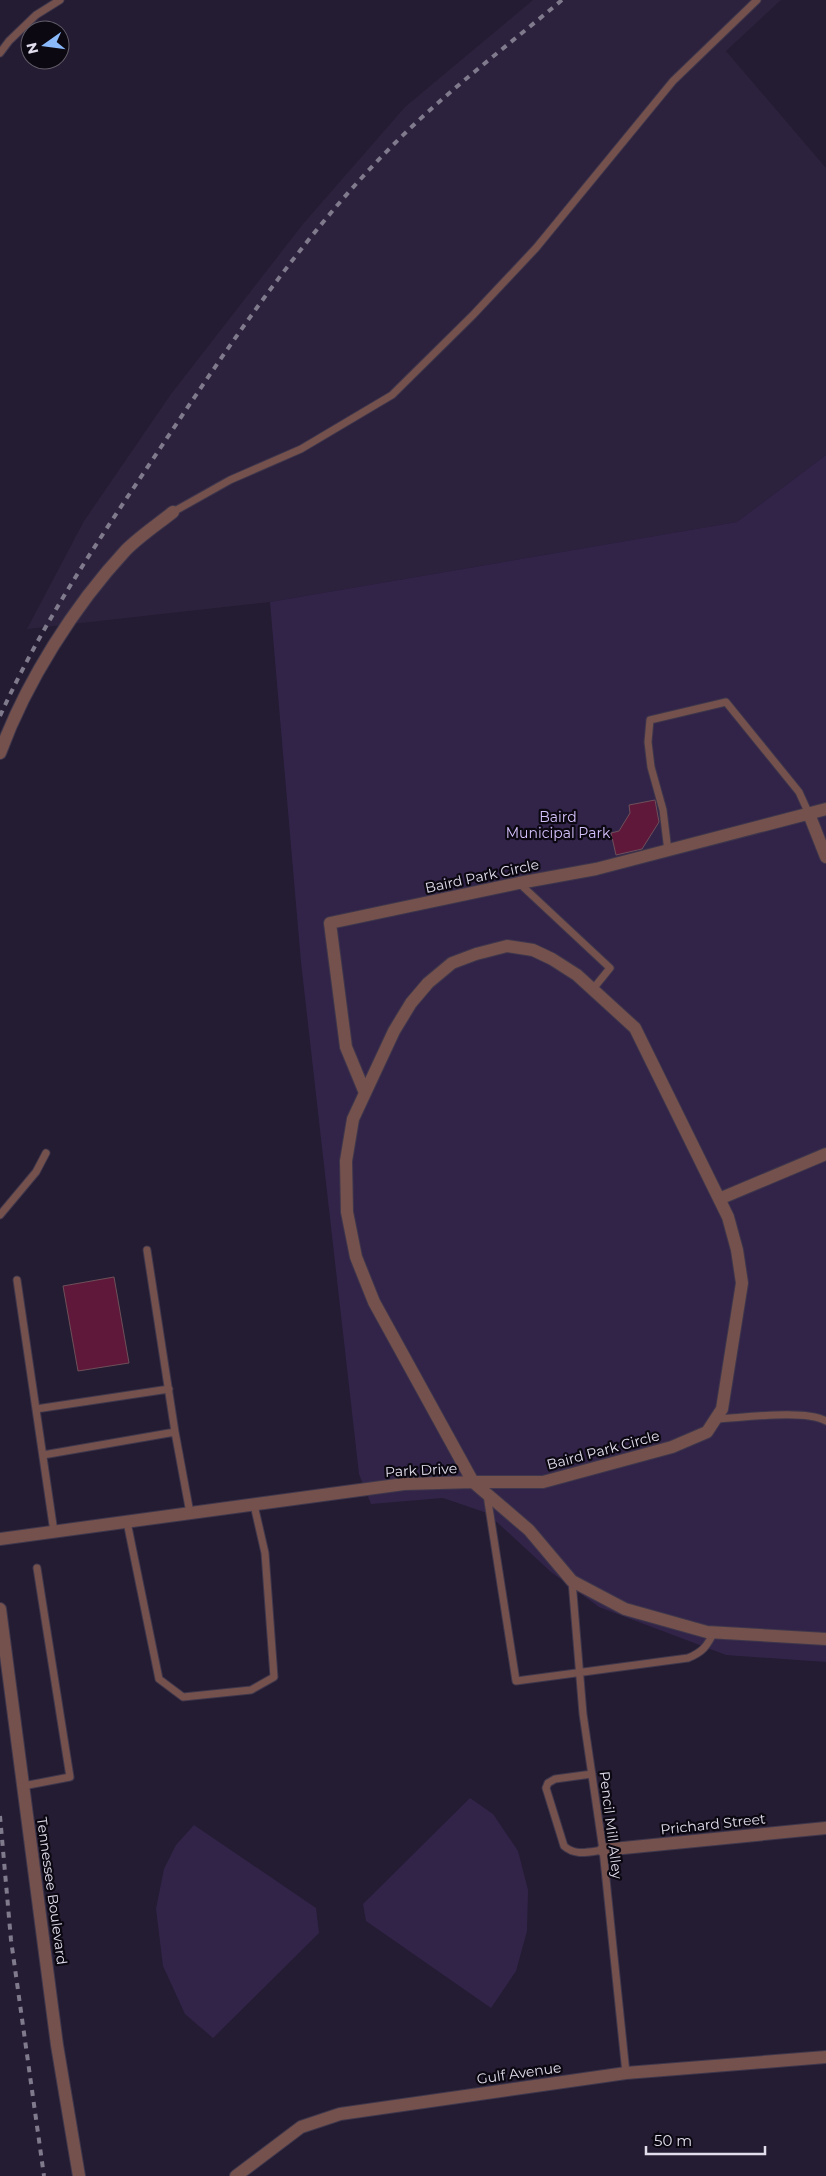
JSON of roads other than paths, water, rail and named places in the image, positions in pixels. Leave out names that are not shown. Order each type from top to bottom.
[{"type":"street","points":[[0,753],[13,719],[73,614],[127,549],[174,512]]},
{"type":"street","name":"Baird Park Circle","points":[[365,1094],[346,1047],[330,923],[519,883],[596,869],[826,809]]},
{"type":"street","points":[[809,814],[826,857]]},
{"type":"street","name":"Baird Park Circle","points":[[506,946],[533,950],[552,959],[577,975],[592,989],[635,1028],[728,1217],[737,1250],[742,1283],[722,1409],[707,1432],[672,1447],[543,1482],[473,1482],[374,1302],[356,1257],[347,1212],[346,1161],[353,1119],[394,1030],[411,1003],[428,983],[452,963],[506,946]]},
{"type":"street","points":[[719,1199],[826,1154]]},
{"type":"street","name":"Park Drive","points":[[0,1539],[404,1484],[473,1482],[528,1530],[572,1581],[625,1609],[714,1632],[826,1639]]},
{"type":"street","name":"Tennessee Boulevard","points":[[0,1609],[57,2044],[80,2176]]},
{"type":"street","name":"Prichard Street","points":[[603,1850],[826,1828]]},
{"type":"street","name":"Gulf Avenue","points":[[236,2176],[301,2127],[340,2114],[626,2072],[826,2057]]},
{"type":"lane","points":[[0,53],[9,41],[36,15],[60,0]]},
{"type":"lane","points":[[174,512],[230,480],[301,449],[392,395],[473,315],[536,248],[673,80],[757,0]]},
{"type":"lane","points":[[668,850],[663,810],[651,767],[648,742],[650,720],[726,702],[799,792],[809,814]]},
{"type":"lane","points":[[519,883],[610,968],[592,989]]},
{"type":"lane","points":[[0,1215],[36,1172],[46,1153]]},
{"type":"lane","points":[[147,1250],[175,1432],[190,1513]]},
{"type":"lane","points":[[17,1280],[54,1532]]},
{"type":"lane","points":[[36,1409],[168,1389]]},
{"type":"lane","points":[[715,1420],[794,1415],[816,1416],[826,1420]]},
{"type":"lane","points":[[43,1455],[175,1432]]},
{"type":"lane","points":[[487,1494],[516,1681],[688,1658],[701,1653],[707,1647],[714,1632]]},
{"type":"lane","points":[[127,1522],[159,1679],[182,1697],[251,1690],[274,1677],[265,1552],[254,1504]]},
{"type":"lane","points":[[23,1786],[70,1777],[37,1568]]},
{"type":"lane","name":"Pencil Mill Alley","points":[[572,1581],[580,1673],[603,1850],[626,2072]]},
{"type":"lane","points":[[592,1774],[555,1779],[548,1782],[546,1788],[564,1846],[570,1851],[577,1853],[603,1850]]},
{"type":"railway","points":[[0,716],[35,645],[96,545],[242,329],[299,252],[329,215],[394,144],[455,88],[562,0]]},
{"type":"railway","points":[[0,1816],[11,1940],[44,2176]]},
{"type":"park label","name":"Baird Municipal Park","points":[[558,826]]}]
